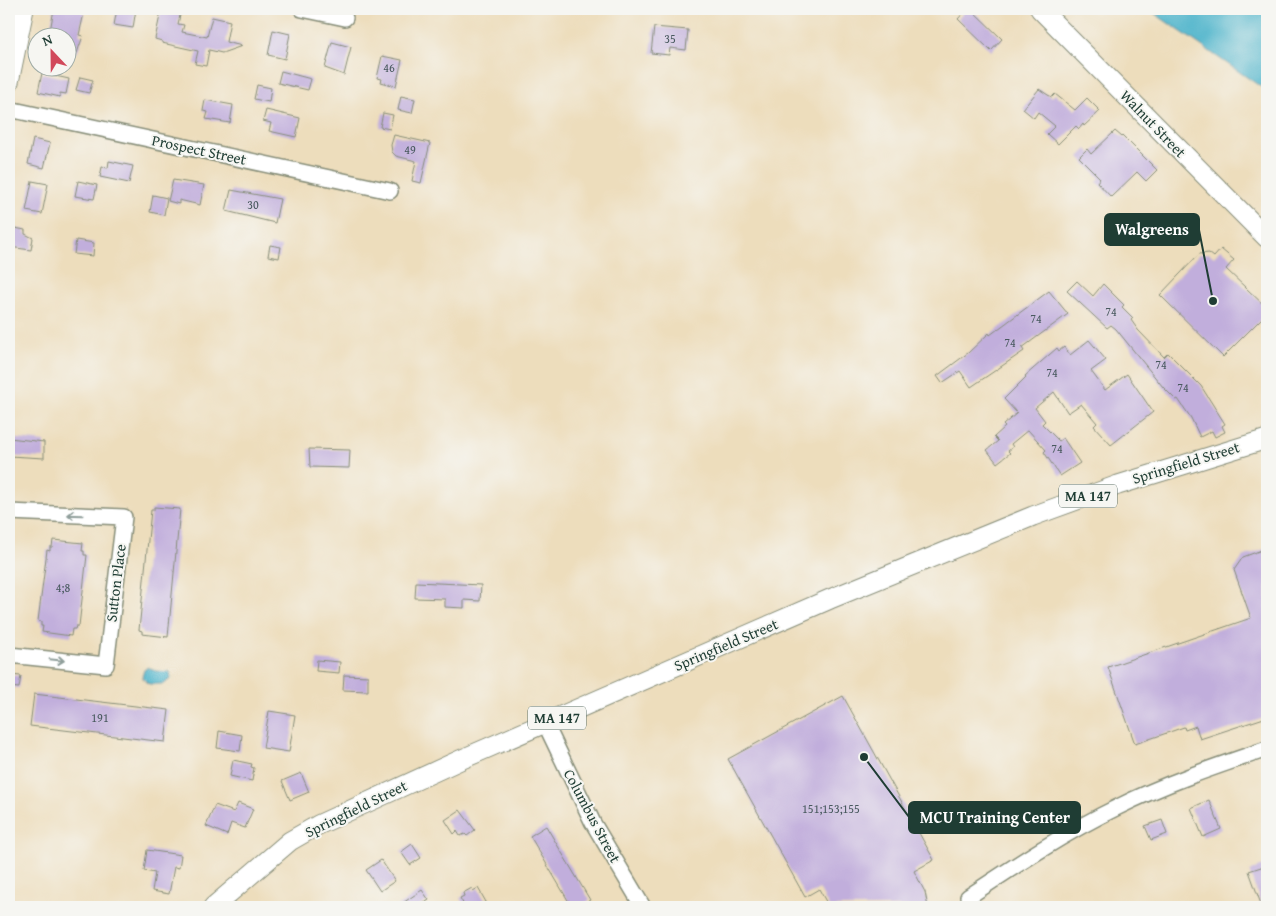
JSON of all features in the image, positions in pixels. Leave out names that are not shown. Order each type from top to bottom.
[{"type":"main road","points":[[9,82],[24,9]]},
{"type":"main road","name":"Walnut Street","points":[[1040,9],[1267,238]]},
{"type":"main road","name":"Springfield Street","points":[[213,907],[290,841],[318,825],[545,723],[830,599],[1025,519],[1118,484],[1267,439]]},
{"type":"street","points":[[302,9],[345,18]]},
{"type":"street","name":"Prospect Street","points":[[9,109],[390,191]]},
{"type":"street","name":"Sutton Place","points":[[9,512],[124,517],[106,665],[9,655]]},
{"type":"street","name":"Columbus Street","points":[[545,723],[594,823],[643,907]]},
{"type":"street","points":[[968,897],[1083,826],[1118,807],[1159,788],[1267,749]]},
{"type":"water","points":[[1148,9],[1267,9],[1267,91]]},
{"type":"water","points":[[148,667],[156,671],[170,672],[171,679],[163,684],[149,684],[142,677],[144,670]]},
{"type":"building","points":[[54,9],[85,9],[79,35],[83,36],[78,50],[78,28],[51,28]]},
{"type":"building","points":[[117,9],[136,9],[133,28],[114,25]]},
{"type":"building","points":[[163,9],[181,11],[178,24],[184,25],[182,32],[207,37],[212,17],[230,21],[226,42],[242,46],[222,53],[209,50],[206,66],[195,64],[198,51],[162,43],[162,41],[155,39]]},
{"type":"building","points":[[967,9],[971,9],[1002,39],[991,51],[958,19]]},
{"type":"building","points":[[654,27],[688,30],[686,50],[670,48],[669,55],[651,53]]},
{"type":"building","points":[[273,30],[290,34],[285,59],[268,55]]},
{"type":"building","points":[[332,42],[351,47],[344,75],[325,68]]},
{"type":"building","points":[[382,56],[402,60],[396,86],[381,82],[382,79],[377,78]]},
{"type":"building","points":[[281,71],[311,79],[308,90],[278,83]]},
{"type":"building","points":[[80,77],[93,80],[89,93],[76,90]]},
{"type":"building","points":[[41,78],[69,79],[66,94],[60,93],[60,97],[38,92]]},
{"type":"building","points":[[257,85],[271,88],[269,102],[254,99]]},
{"type":"building","points":[[1039,89],[1052,97],[1055,94],[1075,110],[1087,98],[1100,111],[1084,126],[1083,124],[1079,129],[1076,126],[1058,144],[1047,134],[1055,126],[1038,112],[1034,118],[1023,109]]},
{"type":"building","points":[[401,96],[415,99],[412,113],[398,110]]},
{"type":"building","points":[[205,100],[233,105],[230,123],[206,119],[208,112],[203,111]]},
{"type":"building","points":[[266,110],[300,118],[296,137],[269,131],[271,123],[263,121]]},
{"type":"building","points":[[383,113],[393,115],[390,129],[380,127]]},
{"type":"building","points":[[1115,131],[1123,136],[1157,170],[1146,181],[1137,172],[1111,197],[1097,182],[1100,178],[1079,157],[1087,149],[1091,154]]},
{"type":"building","points":[[394,135],[430,143],[421,183],[412,181],[416,161],[396,156],[392,152],[391,145]]},
{"type":"building","points":[[33,139],[50,143],[44,168],[28,164]]},
{"type":"building","points":[[109,161],[133,166],[129,183],[100,177],[102,167],[108,168]]},
{"type":"building","points":[[173,180],[204,185],[200,205],[179,200],[179,204],[168,201]]},
{"type":"building","points":[[32,181],[48,184],[42,214],[26,211]]},
{"type":"building","points":[[78,181],[97,185],[94,199],[75,196]]},
{"type":"building","points":[[231,190],[280,199],[275,223],[226,211]]},
{"type":"building","points":[[153,195],[167,198],[164,215],[150,212]]},
{"type":"building","points":[[15,228],[25,230],[25,234],[33,238],[31,250],[9,247],[9,231],[14,231]]},
{"type":"building","points":[[76,240],[94,243],[93,256],[74,254]]},
{"type":"building","points":[[270,245],[281,247],[279,258],[268,256]]},
{"type":"building","points":[[1221,249],[1234,260],[1226,269],[1267,308],[1267,313],[1223,357],[1160,295],[1199,254],[1209,253],[1214,257]]},
{"type":"building","points":[[1077,281],[1093,296],[1103,284],[1124,305],[1122,307],[1133,318],[1131,320],[1138,330],[1164,357],[1168,353],[1201,386],[1225,424],[1222,426],[1225,432],[1215,437],[1212,431],[1200,437],[1191,418],[1178,399],[1176,400],[1163,387],[1116,329],[1111,325],[1107,328],[1067,291]]},
{"type":"building","points":[[1049,291],[1068,314],[1022,348],[1024,351],[971,387],[960,371],[942,383],[937,376],[968,353],[989,333],[990,335]]},
{"type":"building","points":[[1089,340],[1106,360],[1091,371],[1105,390],[1127,374],[1153,412],[1111,445],[1094,426],[1097,423],[1081,404],[1068,413],[1054,392],[1035,408],[1045,421],[1042,424],[1059,441],[1063,438],[1080,463],[1060,476],[1044,452],[1046,450],[1028,430],[1011,444],[1013,447],[1008,451],[1010,453],[997,463],[987,450],[998,441],[994,437],[1005,427],[1003,425],[1017,413],[1004,399],[1025,376],[1057,348],[1059,351],[1064,347],[1070,355]]},
{"type":"building","points":[[9,438],[44,442],[44,458],[9,456]]},
{"type":"building","points":[[309,449],[350,450],[349,468],[310,467]]},
{"type":"building","points":[[154,507],[180,509],[168,637],[142,634],[142,631],[139,630],[151,510],[154,510]]},
{"type":"building","points":[[53,540],[83,543],[82,551],[84,551],[84,555],[87,555],[79,626],[72,629],[71,636],[42,632],[43,626],[38,621],[47,550],[50,551]]},
{"type":"building","points":[[1267,548],[1267,717],[1200,739],[1196,726],[1185,730],[1184,727],[1135,744],[1108,667],[1251,618],[1234,570],[1243,557]]},
{"type":"building","points":[[416,582],[481,585],[480,601],[464,600],[464,608],[445,607],[445,599],[415,598]]},
{"type":"building","points":[[317,660],[340,662],[339,673],[316,671]]},
{"type":"building","points":[[9,675],[21,676],[19,688],[9,687]]},
{"type":"building","points":[[344,675],[368,676],[368,691],[343,690]]},
{"type":"building","points":[[34,694],[169,710],[165,742],[30,726]]},
{"type":"building","points":[[843,696],[934,860],[914,871],[925,892],[928,907],[829,907],[819,889],[805,897],[728,759]]},
{"type":"building","points":[[269,711],[295,715],[289,752],[263,748]]},
{"type":"building","points":[[219,731],[242,735],[240,751],[217,748]]},
{"type":"building","points":[[233,760],[252,764],[251,767],[254,768],[252,781],[230,776]]},
{"type":"building","points":[[301,773],[309,792],[290,800],[282,781]]},
{"type":"building","points":[[1209,800],[1221,829],[1203,837],[1191,808]]},
{"type":"building","points":[[238,803],[253,809],[245,828],[231,823],[227,835],[206,826],[215,805],[234,812]]},
{"type":"building","points":[[460,810],[475,830],[467,836],[465,834],[460,836],[457,831],[454,834],[445,820]]},
{"type":"building","points":[[1162,820],[1167,834],[1151,840],[1145,826]]},
{"type":"building","points":[[546,826],[590,900],[578,907],[572,907],[530,836]]},
{"type":"building","points":[[412,844],[421,858],[410,865],[401,852]]},
{"type":"building","points":[[147,850],[181,855],[179,868],[174,867],[169,894],[152,891],[155,873],[144,871]]},
{"type":"building","points":[[381,860],[395,881],[380,891],[366,870]]},
{"type":"building","points":[[1267,865],[1267,907],[1262,907],[1249,871]]},
{"type":"building","points":[[472,888],[473,891],[478,888],[486,902],[477,907],[465,907],[460,898],[464,896],[463,893]]},
{"type":"building","points":[[422,890],[429,900],[418,907],[397,907]]},
{"type":"place","name":"Walgreens","points":[[1213,301]]},
{"type":"place","name":"MCU Training Center","points":[[864,757]]}]
